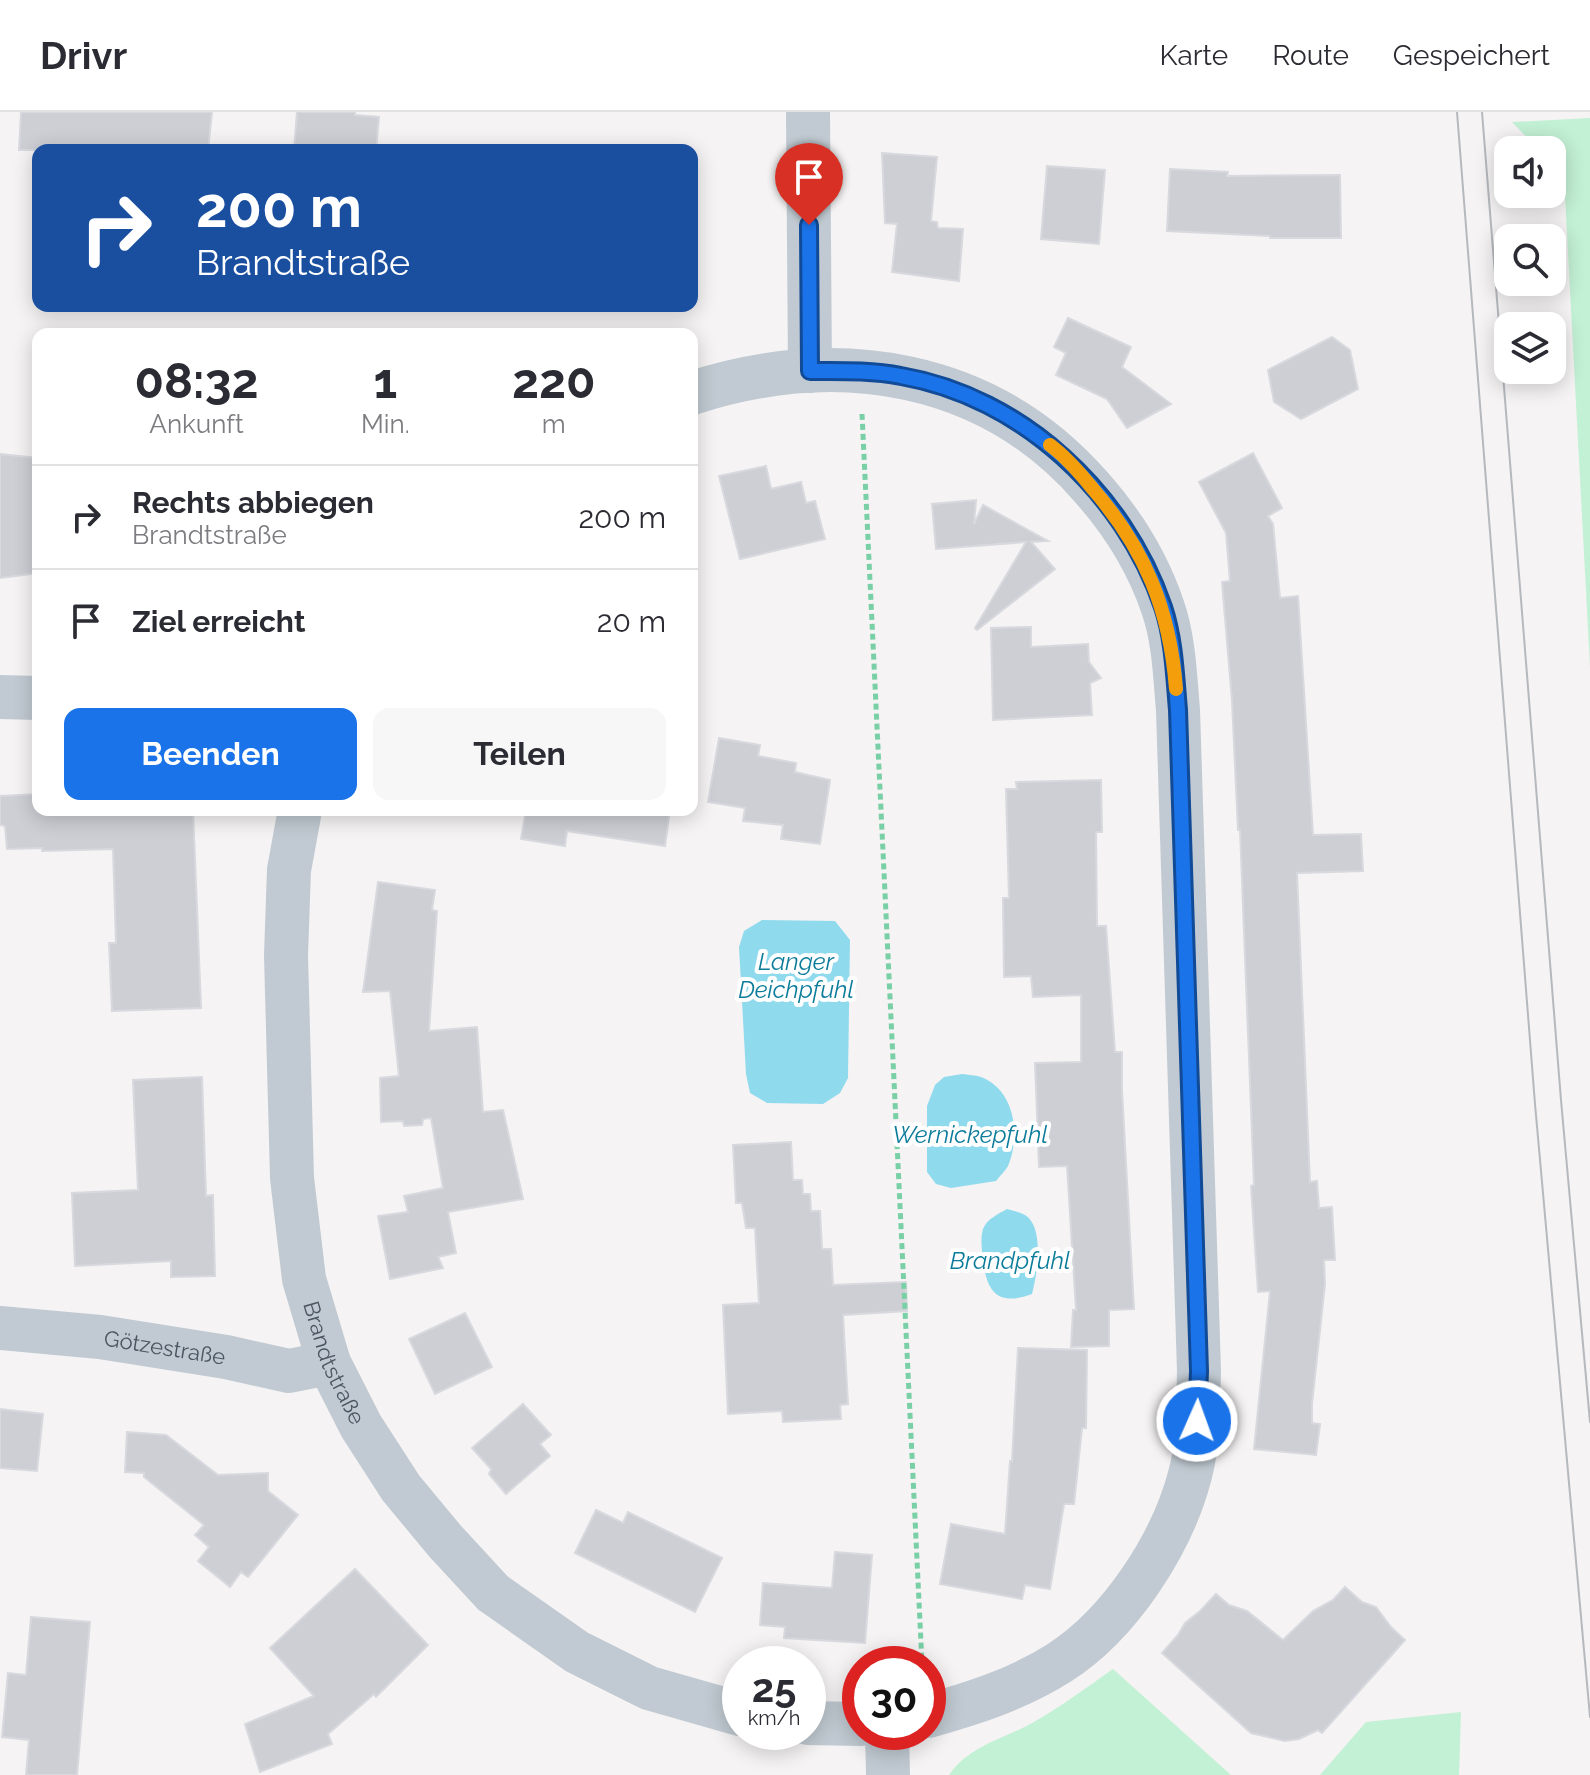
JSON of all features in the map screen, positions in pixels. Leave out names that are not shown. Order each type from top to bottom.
[{"type":"street","points":[[808,112],[810,371]]},
{"type":"street","points":[[698,392],[777,374],[861,371],[902,376],[979,400],[1020,423],[1057,450],[1114,513],[1143,560],[1164,609],[1173,658],[1179,741],[1199,1371],[1191,1472],[1178,1515],[1157,1556],[1126,1599],[1097,1631],[1061,1662],[1020,1684],[946,1711]]},
{"type":"street","points":[[0,697],[32,698]]},
{"type":"street","name":"Brandtstraße","points":[[299,816],[289,870],[286,955],[292,1178],[304,1279],[329,1363],[361,1426],[401,1488],[493,1593],[577,1652],[649,1688],[722,1709]]},
{"type":"street","name":"Götzestraße","points":[[0,1328],[100,1337],[226,1357],[289,1371],[329,1363]]},
{"type":"street","points":[[887,1750],[888,1775]]},
{"type":"path","points":[[862,405],[921,1646]]},
{"type":"green space","points":[[1590,118],[1590,667],[1566,208],[1566,136],[1526,136],[1512,122]]},
{"type":"green space","points":[[1113,1669],[1231,1775],[949,1775],[967,1756],[1044,1716]]},
{"type":"green space","points":[[1461,1712],[1459,1775],[1320,1775],[1366,1722]]},
{"type":"water","name":"Langer Deichpfuhl","points":[[762,920],[835,921],[850,940],[848,1078],[840,1093],[823,1104],[767,1103],[750,1093],[746,1074],[739,947],[744,931]]},
{"type":"water","name":"Wernickepfuhl","points":[[962,1074],[981,1077],[1001,1092],[1012,1115],[1014,1141],[1008,1166],[996,1181],[951,1188],[936,1184],[927,1172],[927,1106],[935,1085],[944,1077]]},
{"type":"water","name":"Brandpfuhl","points":[[1007,1209],[1023,1214],[1031,1221],[1038,1252],[1032,1294],[1011,1299],[992,1289],[985,1272],[982,1244],[985,1225]]},
{"type":"building","points":[[21,112],[212,112],[209,144],[32,144],[32,150],[19,150]]},
{"type":"building","points":[[297,112],[355,112],[355,115],[379,117],[377,144],[294,144]]},
{"type":"building","points":[[882,153],[937,157],[931,221],[937,222],[938,228],[963,229],[959,281],[892,272],[897,224],[885,223]]},
{"type":"building","points":[[1047,166],[1105,170],[1099,244],[1041,239]]},
{"type":"building","points":[[1170,169],[1228,172],[1227,176],[1340,175],[1341,238],[1270,238],[1167,231]]},
{"type":"building","points":[[1068,318],[1131,347],[1122,367],[1171,404],[1127,428],[1107,399],[1056,375],[1066,353],[1054,347]]},
{"type":"building","points":[[1332,337],[1350,350],[1358,389],[1301,419],[1274,402],[1268,370]]},
{"type":"building","points":[[1253,453],[1282,508],[1268,516],[1273,524],[1280,598],[1298,596],[1313,835],[1361,834],[1363,871],[1297,873],[1310,1182],[1317,1181],[1319,1208],[1332,1207],[1335,1260],[1324,1260],[1325,1284],[1312,1404],[1312,1423],[1320,1424],[1316,1455],[1254,1449],[1270,1291],[1258,1292],[1251,1186],[1254,1185],[1240,830],[1222,582],[1230,581],[1226,533],[1199,482]]},
{"type":"building","points":[[0,454],[32,457],[32,574],[0,578]]},
{"type":"building","points":[[766,466],[771,489],[801,482],[806,503],[815,501],[825,539],[740,559],[719,476]]},
{"type":"building","points":[[976,500],[974,524],[983,505],[1048,541],[1031,542],[1055,569],[977,630],[975,628],[1026,542],[936,549],[932,504]]},
{"type":"building","points":[[1031,627],[1031,647],[1088,644],[1089,662],[1101,678],[1090,683],[1092,715],[993,720],[991,628]]},
{"type":"building","points":[[719,738],[760,745],[758,756],[796,763],[795,772],[830,780],[820,844],[781,839],[783,825],[743,821],[745,808],[708,802]]},
{"type":"building","points":[[1101,780],[1102,832],[1096,832],[1097,926],[1106,926],[1115,1052],[1122,1052],[1134,1309],[1109,1310],[1109,1346],[1071,1347],[1073,1310],[1076,1310],[1067,1166],[1039,1167],[1035,1063],[1081,1062],[1081,995],[1033,997],[1031,976],[1004,977],[1003,898],[1009,898],[1006,789],[1017,789],[1016,782]]},
{"type":"building","points":[[32,794],[32,816],[193,816],[201,1008],[112,1011],[109,943],[116,943],[113,849],[7,849],[5,826],[0,825],[0,796]]},
{"type":"building","points":[[525,816],[669,816],[665,846],[567,831],[565,846],[521,839]]},
{"type":"building","points":[[378,882],[435,890],[432,910],[437,911],[429,1031],[477,1027],[483,1112],[503,1110],[523,1199],[448,1212],[456,1253],[438,1257],[443,1268],[390,1279],[378,1216],[408,1212],[404,1196],[443,1188],[431,1118],[423,1119],[422,1125],[404,1126],[403,1121],[381,1122],[380,1078],[399,1076],[390,991],[363,992]]},
{"type":"building","points":[[202,1077],[206,1196],[213,1195],[215,1276],[171,1277],[171,1261],[75,1266],[72,1193],[138,1190],[133,1080]]},
{"type":"building","points":[[791,1142],[793,1180],[802,1180],[803,1194],[810,1194],[811,1211],[820,1211],[822,1249],[831,1249],[833,1285],[906,1282],[907,1311],[843,1315],[848,1404],[840,1405],[841,1419],[783,1422],[782,1411],[728,1414],[723,1305],[759,1303],[755,1228],[746,1228],[742,1203],[736,1203],[733,1145]]},
{"type":"building","points":[[465,1313],[492,1367],[435,1394],[409,1339]]},
{"type":"building","points":[[1018,1348],[1087,1350],[1086,1428],[1082,1428],[1074,1504],[1064,1504],[1050,1589],[1025,1585],[1022,1599],[940,1584],[951,1524],[1005,1534]]},
{"type":"building","points":[[523,1404],[551,1435],[540,1444],[550,1456],[506,1494],[489,1474],[491,1469],[472,1448]]},
{"type":"building","points":[[0,1409],[43,1414],[37,1471],[0,1468]]},
{"type":"building","points":[[127,1432],[166,1435],[218,1475],[268,1473],[268,1491],[298,1515],[248,1577],[241,1572],[230,1587],[198,1561],[209,1547],[195,1535],[204,1525],[144,1477],[144,1473],[125,1472]]},
{"type":"building","points":[[596,1510],[623,1523],[628,1512],[722,1558],[695,1612],[575,1553]]},
{"type":"building","points":[[835,1552],[872,1555],[865,1643],[784,1638],[785,1627],[760,1625],[763,1583],[832,1588]]},
{"type":"building","points":[[355,1569],[428,1645],[376,1697],[374,1694],[328,1734],[332,1744],[260,1772],[245,1724],[314,1696],[270,1648]]},
{"type":"building","points":[[1345,1587],[1362,1602],[1376,1607],[1405,1640],[1322,1733],[1318,1730],[1299,1739],[1285,1741],[1251,1733],[1162,1653],[1185,1623],[1216,1594],[1229,1605],[1247,1611],[1283,1640],[1313,1611],[1333,1600]]},
{"type":"building","points":[[31,1617],[90,1622],[77,1775],[26,1775],[29,1740],[2,1737],[8,1673],[26,1675]]},
{"type":"tram line","points":[[1457,112],[1535,1104],[1590,1717]]},
{"type":"tram line","points":[[1482,112],[1561,1100],[1590,1422]]},
{"type":"slow traffic","points":[[1050,445],[1114,513],[1143,560],[1164,609],[1176,689]]},
{"type":"route","points":[[809,225],[810,371],[861,371],[902,376],[979,400],[1020,423],[1057,450],[1114,513],[1143,560],[1164,609],[1178,710],[1199,1371],[1197,1421]]}]
